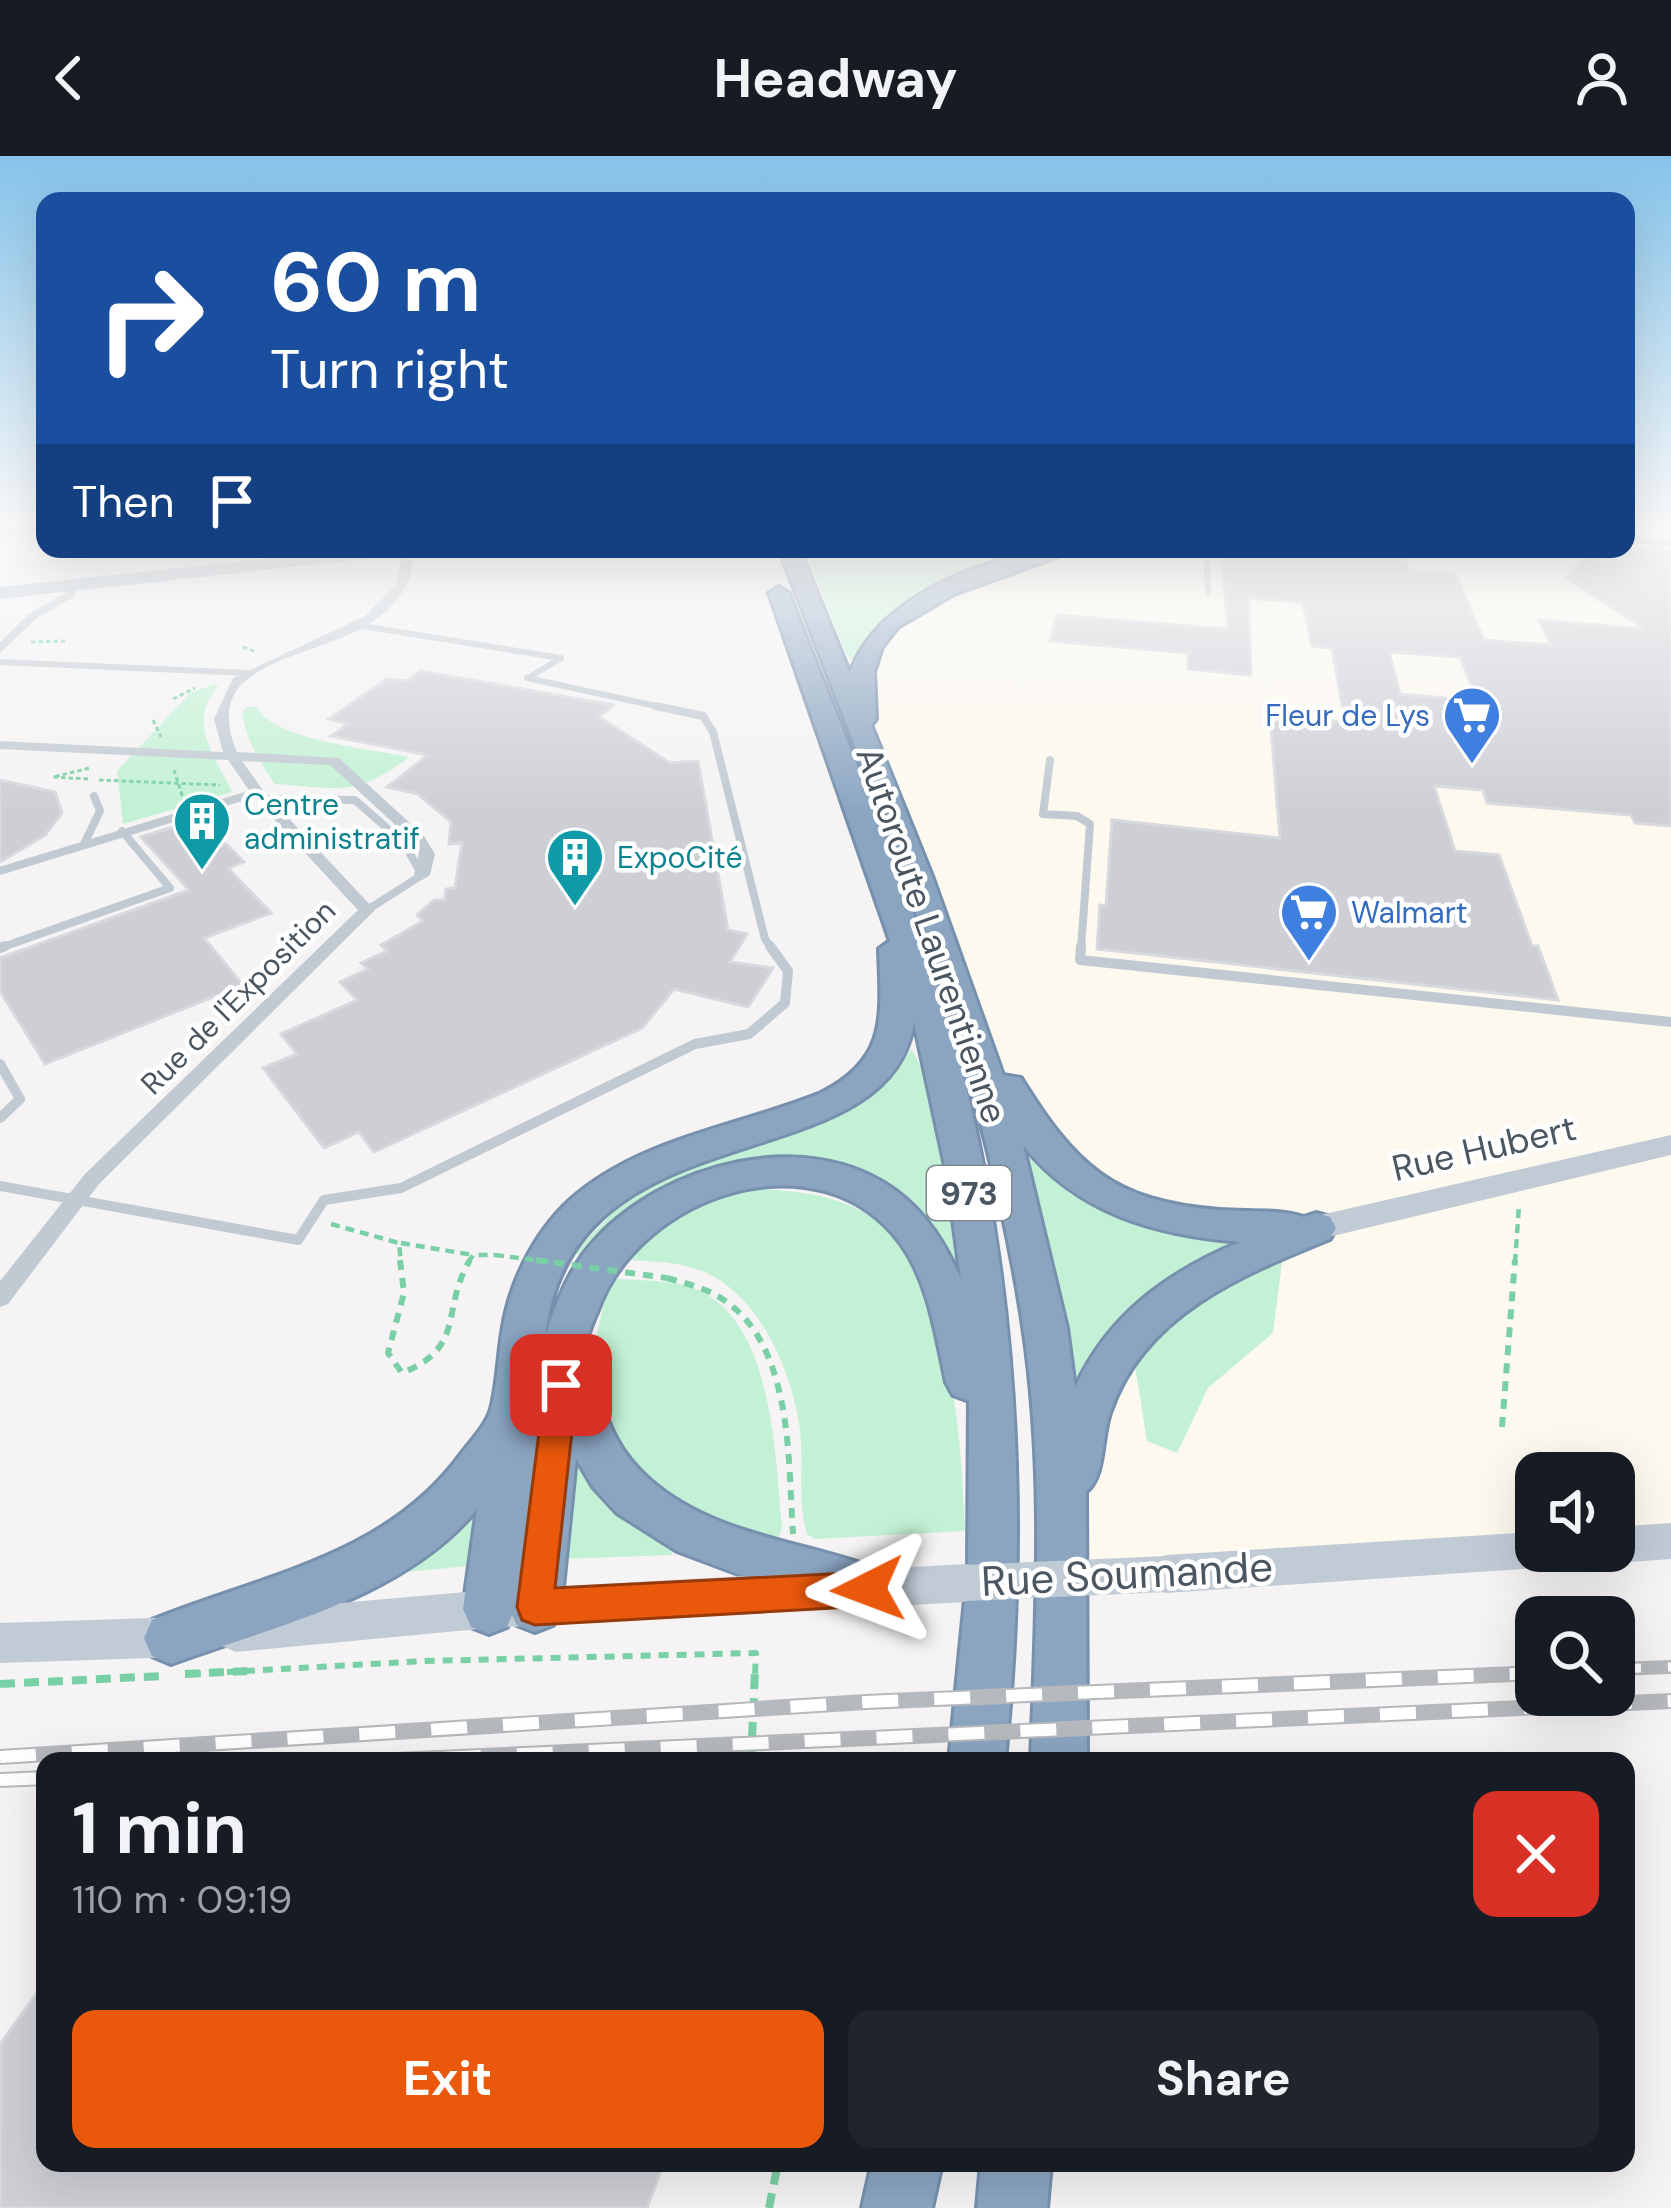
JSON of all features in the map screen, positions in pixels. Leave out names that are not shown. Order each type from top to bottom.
[{"type":"highway","name":"Autoroute Laurentienne","points":[[788,619],[939,1052],[978,1240],[994,1482],[992,1652],[978,1752]]},
{"type":"highway","name":"Autoroute Laurentienne","points":[[816,619],[975,1041],[1003,1133],[1047,1353],[1059,1441],[1063,1534],[1059,1752]]},
{"type":"highway","points":[[865,742],[862,670],[876,638],[893,619]]},
{"type":"highway","points":[[512,1608],[508,1426],[533,1280],[550,1248],[577,1216],[616,1186],[668,1159],[833,1104],[869,1080],[892,1044],[897,1020],[894,913]]},
{"type":"highway","points":[[975,1041],[1002,1070],[1035,1139],[1074,1176],[1107,1196],[1184,1224],[1224,1229],[1316,1228]]},
{"type":"highway","points":[[512,1608],[566,1340],[592,1275],[609,1250],[653,1212],[683,1194],[757,1173],[826,1175],[890,1207],[926,1251],[950,1308],[994,1482]]},
{"type":"highway","points":[[1063,1534],[1087,1412],[1113,1364],[1154,1309],[1209,1270],[1316,1228]]},
{"type":"highway","points":[[566,1340],[589,1435],[608,1470],[631,1496],[711,1540],[868,1589]]},
{"type":"highway","points":[[171,1638],[364,1565],[405,1541],[447,1508],[508,1426]]},
{"type":"highway","points":[[897,2208],[905,2172]]},
{"type":"highway","points":[[1012,2208],[1015,2172]]},
{"type":"street","points":[[3,646],[30,619]]},
{"type":"street","points":[[248,673],[363,619]]},
{"type":"street","name":"Rue de l'Exposition","points":[[0,1298],[73,1200],[367,910],[232,756],[219,718],[236,681],[248,673]]},
{"type":"street","points":[[0,745],[334,761],[419,839],[427,854],[422,874]]},
{"type":"street","name":"Rue Hubert","points":[[1316,1228],[1671,1144]]},
{"type":"street","points":[[1635,1544],[1671,1541]]},
{"type":"street","name":"Rue Soumande","points":[[0,1643],[171,1638],[512,1608],[1515,1551]]},
{"type":"lane","points":[[0,1186],[298,1240],[324,1200],[401,1188],[695,1044],[749,1034],[784,1003],[788,971],[765,940],[713,732],[703,716],[527,678],[561,658],[356,625]]},
{"type":"lane","points":[[0,662],[248,673]]},
{"type":"lane","points":[[1050,760],[1043,814],[1077,817],[1090,824],[1080,959],[1671,1022]]},
{"type":"lane","points":[[0,871],[259,792],[355,800],[420,862],[422,874],[367,910]]},
{"type":"lane","points":[[84,844],[100,811],[94,796]]},
{"type":"lane","points":[[0,948],[170,888],[122,831]]},
{"type":"lane","points":[[0,1064],[20,1099],[3,1112]]},
{"type":"path","points":[[3,646],[68,640]]},
{"type":"path","points":[[154,752],[53,778],[259,792]]},
{"type":"path","points":[[1502,1427],[1521,1178]]},
{"type":"path","points":[[308,1220],[399,1243],[667,1278],[708,1290],[737,1310],[763,1353],[781,1403],[795,1549]]},
{"type":"path","points":[[399,1243],[397,1261],[405,1280],[386,1351],[392,1365],[402,1372],[426,1366],[444,1351],[452,1327],[453,1288],[473,1255]]},
{"type":"path","points":[[0,1684],[425,1661],[756,1653],[751,1752]]},
{"type":"path","points":[[769,2208],[776,2172]]},
{"type":"shaded area","points":[[904,619],[1671,619],[1671,1541],[1635,1544],[1635,1452],[1515,1452],[1515,1551],[1070,1578],[1063,1534],[1151,1215],[1018,1109],[1002,1070],[975,1041],[865,742],[876,638]]},
{"type":"green space","points":[[832,619],[888,619],[857,661],[851,661]]},
{"type":"green space","points":[[215,684],[204,726],[211,752],[232,792],[123,824],[117,771],[190,693]]},
{"type":"green space","points":[[257,707],[282,728],[302,735],[409,757],[360,785],[275,784],[247,732],[242,712]]},
{"type":"green space","points":[[911,1049],[939,1134],[967,1312],[942,1251],[781,1162],[586,1255],[573,1254],[624,1201],[675,1172],[846,1112],[887,1081]]},
{"type":"green space","points":[[1023,1141],[1047,1163],[1245,1241],[1086,1379],[1077,1377]]},
{"type":"green space","points":[[757,1189],[829,1198],[857,1209],[900,1244],[916,1269],[930,1299],[952,1384],[965,1531],[815,1539],[807,1534],[796,1406],[767,1332],[734,1291],[713,1276],[682,1265],[625,1259],[654,1232],[685,1213]]},
{"type":"green space","points":[[1283,1255],[1273,1333],[1208,1388],[1177,1453],[1147,1441],[1135,1366],[1200,1289]]},
{"type":"green space","points":[[610,1278],[693,1288],[720,1304],[740,1328],[755,1358],[772,1429],[782,1528],[776,1543],[675,1506],[636,1473],[593,1401],[590,1363]]},
{"type":"green space","points":[[569,1439],[674,1548],[671,1555],[560,1559]]},
{"type":"green space","points":[[479,1496],[470,1566],[382,1574]]},
{"type":"building","name":"Fleur de Lys","points":[[1056,619],[1228,629],[1227,619],[1249,619],[1251,675],[1188,669],[1188,653],[1050,641]]},
{"type":"building","name":"Fleur de Lys","points":[[1306,619],[1475,619],[1484,640],[1551,645],[1539,620],[1645,629],[1629,619],[1671,619],[1671,826],[1635,823],[1631,815],[1487,803],[1483,790],[1434,786],[1455,851],[1499,855],[1532,946],[1538,946],[1558,1000],[1097,949],[1100,905],[1106,906],[1112,820],[1280,838],[1270,715],[1345,722],[1332,648],[1312,646]],"holes":[[[1389,652],[1460,657],[1478,701],[1400,694]]]},
{"type":"building","name":"ExpoCité","points":[[420,671],[613,705],[599,717],[670,763],[698,761],[728,930],[747,934],[730,962],[773,968],[748,1007],[674,989],[642,1028],[374,1152],[359,1132],[324,1148],[263,1068],[297,1054],[281,1034],[357,1000],[340,982],[368,969],[361,963],[387,951],[381,945],[423,921],[417,915],[434,900],[445,900],[446,889],[455,888],[462,843],[449,844],[451,822],[418,794],[387,787],[428,755],[331,736],[348,724],[329,719],[387,679],[408,681]]},
{"type":"building","points":[[0,780],[55,792],[62,813],[45,835],[0,862]]},
{"type":"building","points":[[189,822],[214,848],[226,844],[244,862],[228,868],[271,913],[204,938],[243,985],[45,1064],[0,991],[0,958],[189,890],[141,837]]},
{"type":"building","points":[[36,1994],[36,2172],[661,2172],[647,2208],[0,2208],[0,2044]]},
{"type":"railway","points":[[1635,1668],[1671,1667]]},
{"type":"railway","points":[[79,1752],[866,1702],[1515,1674]]},
{"type":"railway","points":[[568,1752],[1671,1701]]},
{"type":"railway","points":[[0,1757],[36,1755]]},
{"type":"railway","points":[[0,1780],[36,1778]]},
{"type":"place","name":"Fleur de Lys","points":[[1472,766]]},
{"type":"place","name":"Centre administratif","points":[[202,872]]},
{"type":"place","name":"ExpoCité","points":[[575,908]]},
{"type":"place","name":"Walmart","points":[[1309,963]]},
{"type":"route","points":[[561,1385],[535,1607],[868,1589]]}]
